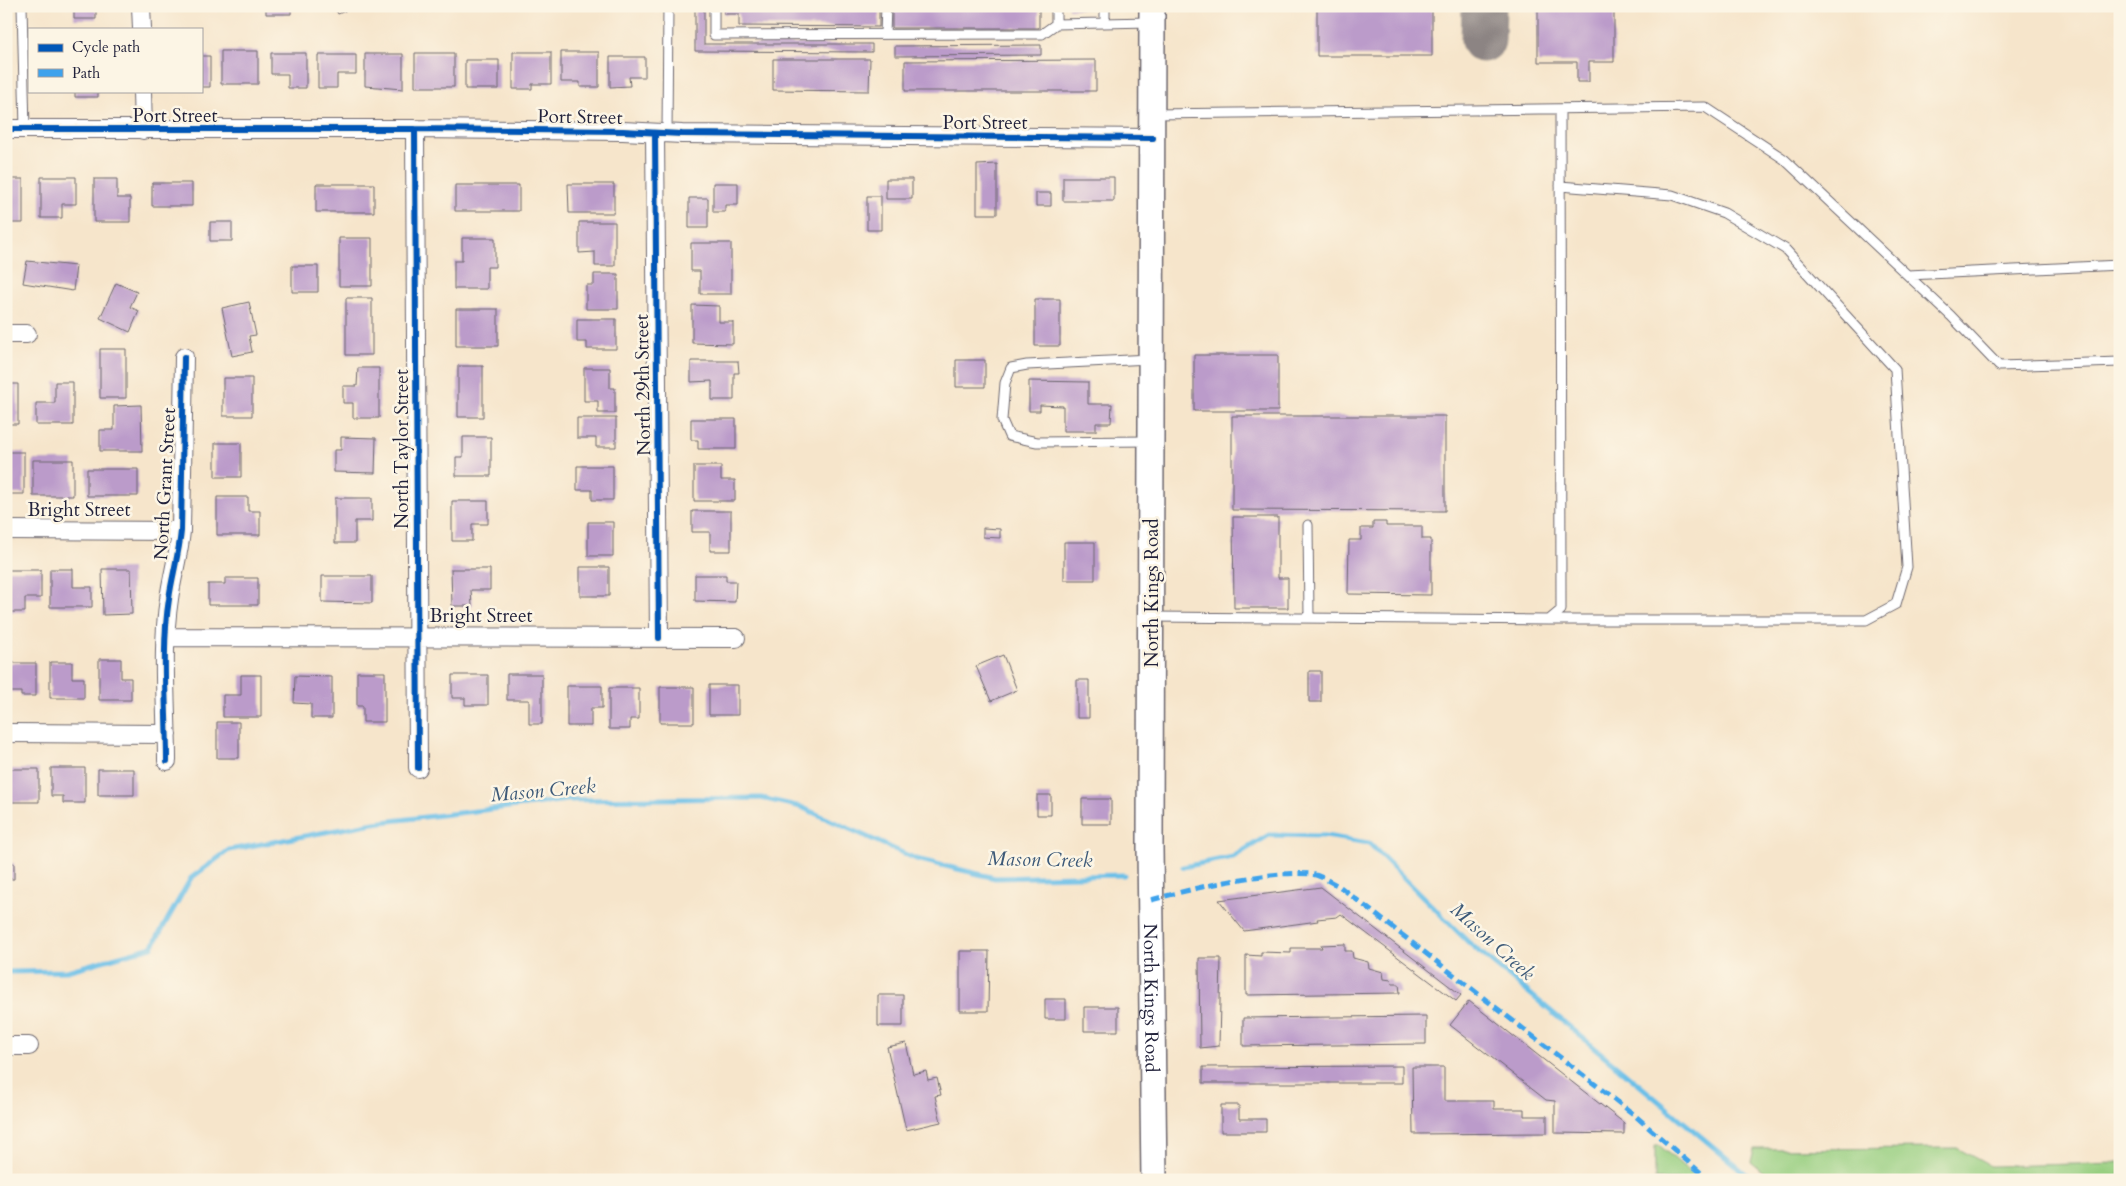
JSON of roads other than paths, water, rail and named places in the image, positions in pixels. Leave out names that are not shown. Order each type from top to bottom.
[{"type":"main road","name":"North Kings Road","points":[[1152,14],[1150,847],[1154,1180]]},
{"type":"street","points":[[141,6],[142,28]]},
{"type":"street","points":[[142,92],[142,130]]},
{"type":"street","name":"Port Street","points":[[6,130],[414,129],[661,133],[1153,126]]},
{"type":"street","name":"North Taylor Street","points":[[414,129],[418,768]]},
{"type":"street","name":"North 29th Street","points":[[659,638],[661,133]]},
{"type":"street","points":[[6,334],[27,334]]},
{"type":"street","name":"North Grant Street","points":[[167,762],[166,637],[169,600],[179,553],[181,531],[184,357]]},
{"type":"street","name":"Bright Street","points":[[6,530],[181,531]]},
{"type":"street","name":"Bright Street","points":[[166,637],[736,638]]},
{"type":"street","points":[[6,733],[167,734]]},
{"type":"street","points":[[6,1046],[30,1046]]},
{"type":"lane","points":[[22,6],[25,130]]},
{"type":"lane","points":[[661,133],[668,6]]},
{"type":"lane","points":[[714,6],[714,35],[1042,34],[1056,24],[1105,23],[1152,14]]},
{"type":"lane","points":[[885,34],[886,6]]},
{"type":"lane","points":[[1056,6],[1056,24]]},
{"type":"lane","points":[[1105,6],[1105,23]]},
{"type":"lane","points":[[1153,126],[1560,109],[1705,107],[1784,159],[1908,275],[1999,366],[2120,362]]},
{"type":"lane","points":[[1549,620],[1561,610],[1560,109]]},
{"type":"lane","points":[[1151,617],[1866,620],[1896,604],[1907,567],[1895,369],[1785,250],[1724,213],[1672,195],[1560,186]]},
{"type":"lane","points":[[1908,275],[2120,265]]},
{"type":"lane","points":[[1150,442],[1149,440],[1037,442],[1009,436],[1002,420],[1005,383],[1011,368],[1027,365],[1152,360]]},
{"type":"lane","points":[[1308,525],[1309,618]]},
{"type":"waterway","name":"Mason Creek","points":[[6,972],[67,971],[152,947],[191,878],[229,850],[374,823],[568,800],[761,798],[801,807],[916,859],[995,878],[1124,875]]},
{"type":"waterway","name":"Mason Creek","points":[[1183,867],[1233,857],[1269,835],[1325,836],[1369,843],[1468,942],[1753,1180]]}]
